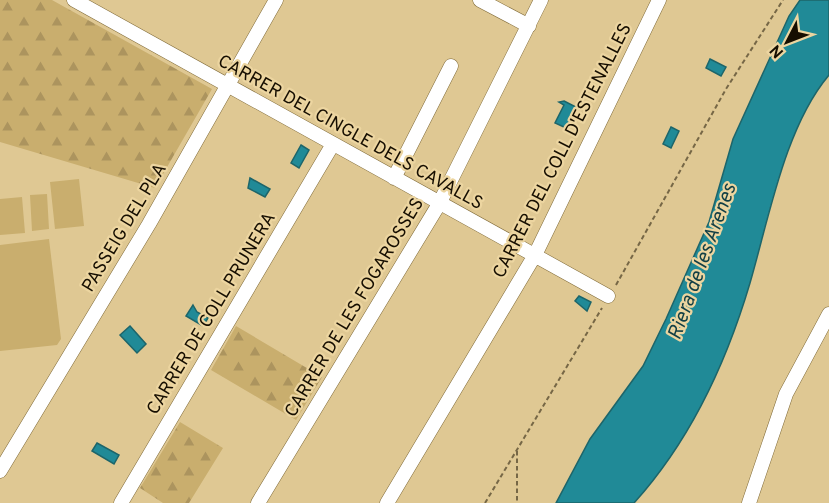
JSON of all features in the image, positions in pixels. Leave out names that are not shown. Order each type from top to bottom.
[{"type":"street","name":"CARRER DEL CINGLE DELS CAVALLS","points":[[74,0],[608,296]]},
{"type":"street","name":"PASSEIG DEL PLA","points":[[0,471],[229,87],[276,0]]},
{"type":"street","points":[[480,0],[529,26]]},
{"type":"street","name":"CARRER DE LES FOGAROSSES","points":[[258,503],[440,204],[541,0]]},
{"type":"street","name":"CARRER DEL COLL D'ESTENALLES","points":[[387,503],[535,255],[659,0]]},
{"type":"street","points":[[394,178],[451,66]]},
{"type":"street","name":"CARRER DE COLL PRUNERA","points":[[121,503],[333,144]]},
{"type":"street","points":[[749,503],[786,394],[829,314]]},
{"type":"path","points":[[484,503],[587,337],[726,89],[783,0]]},
{"type":"path","points":[[517,451],[517,503]]},
{"type":"green space","points":[[0,0],[52,0],[212,89],[155,188],[0,142]]},
{"type":"green space","points":[[79,179],[84,226],[55,229],[50,182]]},
{"type":"green space","points":[[47,194],[49,229],[32,231],[30,195]]},
{"type":"green space","points":[[22,197],[25,233],[0,235],[0,199]]},
{"type":"green space","points":[[49,239],[61,339],[57,345],[0,351],[0,245]]},
{"type":"green space","points":[[236,326],[322,377],[296,420],[211,370]]},
{"type":"green space","points":[[180,422],[223,448],[189,503],[163,503],[140,488]]},
{"type":"water","name":"Riera de les Arenes","points":[[800,0],[829,0],[829,75],[801,120],[790,147],[780,174],[750,283],[718,372],[673,453],[634,503],[556,503],[590,439],[643,366],[666,319],[709,222],[733,139],[789,16]]},
{"type":"water","points":[[710,59],[726,67],[721,76],[706,68]]},
{"type":"water","points":[[564,101],[576,107],[566,128],[555,123],[564,105],[559,102]]},
{"type":"water","points":[[671,127],[679,131],[671,148],[663,144]]},
{"type":"water","points":[[301,145],[309,150],[299,168],[291,163]]},
{"type":"water","points":[[250,178],[270,189],[265,197],[248,188]]},
{"type":"water","points":[[579,296],[591,302],[587,311],[575,301]]},
{"type":"water","points":[[193,305],[197,312],[208,318],[203,326],[186,316]]},
{"type":"water","points":[[130,326],[146,344],[137,353],[120,335]]},
{"type":"water","points":[[97,443],[119,455],[114,464],[92,451]]}]
